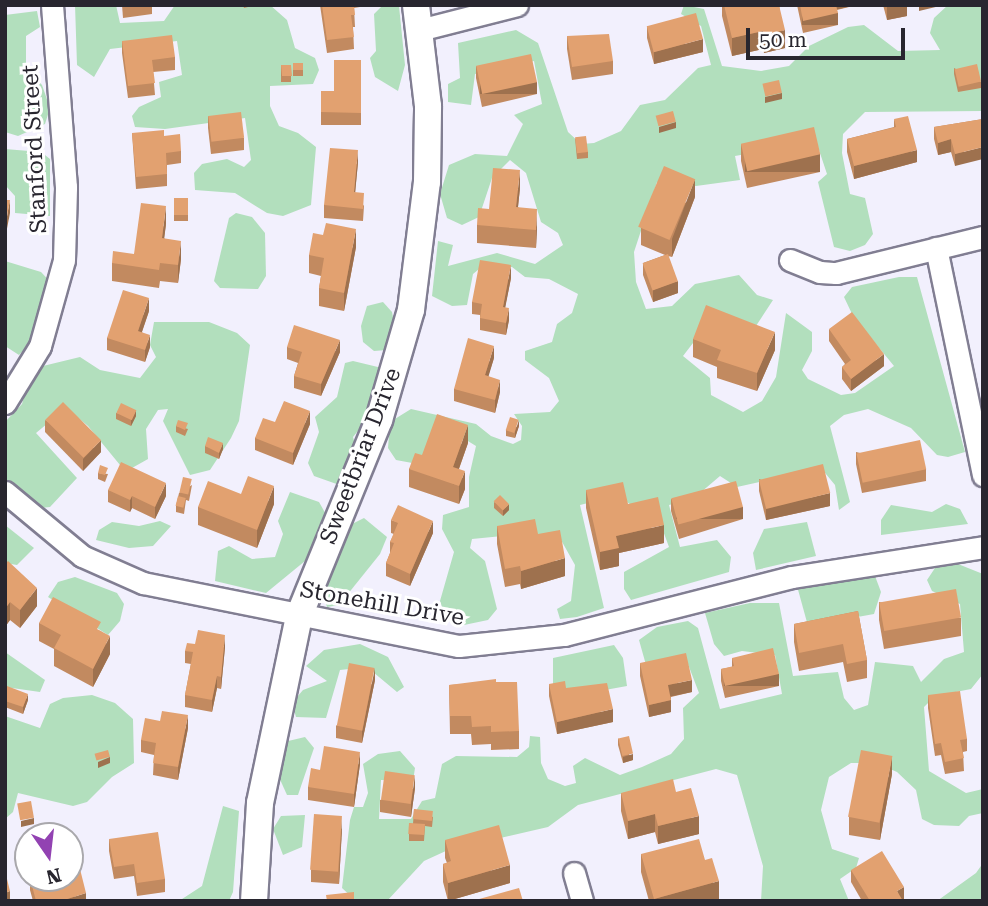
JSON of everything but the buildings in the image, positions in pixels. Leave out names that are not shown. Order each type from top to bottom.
[{"type":"street","name":"Stanford Street","points":[[5,403],[40,346],[64,260],[66,187],[52,5]]},
{"type":"street","points":[[418,18],[517,5]]},
{"type":"street","name":"Sweetbriar Drive","points":[[254,901],[262,790],[299,616],[379,420],[407,330],[427,182],[428,106],[418,18]]},
{"type":"street","points":[[790,260],[820,272],[836,272],[983,237]]},
{"type":"street","points":[[936,248],[983,475]]},
{"type":"street","name":"Stonehill Drive","points":[[5,492],[78,554],[112,571],[178,593],[459,646],[513,643],[564,635],[819,571],[983,547]]},
{"type":"street","points":[[574,873],[582,901]]},
{"type":"green space","points":[[75,5],[116,5],[120,23],[164,21],[175,5],[270,5],[287,20],[295,48],[315,58],[319,70],[313,84],[270,86],[270,106],[279,126],[298,133],[316,147],[311,205],[283,216],[267,213],[235,193],[195,190],[194,173],[202,164],[227,159],[244,167],[251,160],[245,118],[165,129],[135,127],[132,116],[139,107],[161,97],[159,82],[182,75],[177,41],[110,49],[94,77],[77,65]]},
{"type":"green space","points":[[383,5],[399,6],[405,65],[398,91],[375,77],[370,58],[376,51],[374,14]]},
{"type":"green space","points":[[684,5],[704,9],[722,66],[761,71],[789,66],[809,46],[848,27],[864,25],[898,51],[940,50],[930,33],[934,18],[948,5],[983,5],[983,111],[865,112],[843,134],[842,153],[850,194],[865,198],[873,234],[865,245],[850,251],[834,247],[818,182],[827,174],[816,141],[735,156],[740,180],[696,186],[657,182],[634,252],[636,282],[646,309],[672,306],[695,284],[739,275],[757,295],[773,300],[756,326],[713,317],[683,356],[710,378],[711,395],[743,412],[762,401],[776,377],[786,313],[812,332],[812,351],[802,370],[808,379],[841,395],[855,393],[894,366],[853,316],[844,297],[852,287],[899,277],[917,277],[965,452],[948,457],[937,455],[911,428],[868,409],[844,415],[830,426],[850,502],[839,510],[835,485],[821,468],[737,487],[720,476],[693,499],[669,505],[680,547],[717,540],[731,557],[729,572],[631,600],[624,589],[624,572],[669,547],[655,509],[640,510],[625,501],[625,494],[580,505],[604,608],[577,617],[560,619],[557,609],[571,601],[575,565],[561,540],[512,535],[472,539],[470,548],[485,561],[497,609],[488,620],[464,625],[446,618],[440,601],[454,552],[442,529],[443,515],[469,507],[469,477],[476,446],[450,430],[423,465],[396,460],[388,448],[390,422],[411,409],[476,424],[491,436],[513,444],[521,440],[522,426],[514,414],[550,412],[559,401],[549,378],[525,360],[525,351],[552,342],[557,324],[572,313],[578,294],[549,279],[525,277],[512,267],[484,265],[473,274],[467,305],[452,306],[432,296],[438,241],[453,245],[448,266],[497,253],[535,264],[563,245],[558,233],[541,222],[526,173],[510,160],[492,178],[479,217],[462,225],[447,218],[440,194],[449,165],[475,154],[507,156],[523,124],[514,115],[542,104],[534,61],[475,74],[471,105],[448,102],[448,84],[460,78],[458,43],[516,30],[538,43],[568,132],[581,144],[594,143],[621,131],[640,105],[665,100],[698,68],[711,65],[701,26],[681,14]]},
{"type":"green space","points":[[37,11],[40,27],[26,36],[26,68],[42,85],[50,108],[45,124],[18,136],[5,132],[5,15]]},
{"type":"green space","points":[[5,149],[41,152],[50,159],[50,216],[15,213],[15,196],[5,185]]},
{"type":"green space","points":[[236,213],[252,217],[265,233],[266,276],[258,289],[220,288],[214,281],[229,218]]},
{"type":"green space","points":[[5,261],[41,272],[55,287],[32,341],[19,355],[5,346]]},
{"type":"green space","points":[[383,302],[392,312],[396,334],[387,350],[374,351],[363,342],[361,326],[367,306]]},
{"type":"green space","points":[[154,322],[209,322],[237,333],[250,345],[239,421],[210,470],[190,475],[163,421],[168,409],[158,410],[146,429],[148,459],[132,468],[120,465],[88,426],[66,408],[36,433],[77,478],[50,507],[31,509],[5,482],[5,422],[22,404],[28,383],[43,366],[80,357],[100,370],[140,378],[156,357],[150,345]]},
{"type":"green space","points":[[353,361],[382,368],[366,421],[353,437],[356,448],[345,487],[314,476],[308,463],[319,432],[315,417],[337,397],[345,363]]},
{"type":"green space","points":[[290,492],[319,502],[328,518],[316,552],[266,593],[215,581],[218,551],[229,546],[252,559],[275,557],[283,534],[278,521]]},
{"type":"green space","points":[[946,504],[960,509],[968,524],[881,535],[881,520],[891,505],[932,512]]},
{"type":"green space","points":[[364,518],[387,537],[380,554],[339,605],[327,607],[323,594],[348,526]]},
{"type":"green space","points":[[160,521],[171,526],[153,546],[129,548],[96,540],[99,530],[112,522],[139,526]]},
{"type":"green space","points":[[807,522],[816,556],[756,570],[753,553],[764,529]]},
{"type":"green space","points":[[5,525],[34,548],[17,565],[5,563]]},
{"type":"green space","points":[[958,564],[983,574],[983,674],[971,689],[935,696],[924,707],[929,771],[966,793],[983,789],[983,813],[969,816],[959,826],[934,825],[922,819],[916,790],[897,772],[876,763],[851,763],[829,777],[821,810],[832,849],[859,858],[856,868],[840,879],[849,901],[761,901],[763,866],[737,775],[716,769],[578,805],[548,827],[448,850],[424,861],[387,901],[356,901],[342,888],[350,820],[354,807],[363,807],[368,793],[363,764],[378,754],[400,751],[415,768],[413,781],[381,780],[379,819],[411,819],[422,801],[435,798],[442,764],[456,756],[517,757],[529,747],[530,736],[540,737],[541,763],[548,779],[565,786],[576,783],[573,766],[585,758],[620,775],[642,767],[671,754],[684,739],[683,708],[699,693],[686,659],[646,665],[639,640],[657,627],[688,621],[698,628],[720,709],[782,694],[775,655],[742,651],[724,656],[714,644],[705,613],[750,603],[779,603],[793,676],[838,672],[844,698],[854,710],[868,705],[875,662],[913,666],[921,682],[944,659],[964,652],[960,604],[932,591],[927,580],[935,568]]},
{"type":"green space","points":[[875,576],[881,592],[874,614],[808,626],[797,586]]},
{"type":"green space","points":[[75,577],[117,593],[124,604],[120,621],[108,635],[48,597],[58,582]]},
{"type":"green space","points":[[360,644],[388,657],[404,687],[397,692],[367,667],[340,670],[326,718],[296,717],[292,703],[303,690],[327,681],[306,666],[324,650]]},
{"type":"green space","points":[[614,645],[623,658],[627,686],[594,692],[553,687],[553,658]]},
{"type":"green space","points":[[5,652],[45,680],[40,692],[5,687]]},
{"type":"green space","points":[[92,695],[115,703],[133,719],[134,763],[112,777],[87,802],[73,806],[18,793],[13,812],[5,819],[5,716],[40,728],[50,704],[63,698]]},
{"type":"green space","points":[[305,737],[314,748],[298,795],[287,795],[273,764],[284,742]]},
{"type":"green space","points":[[223,806],[239,811],[233,892],[229,901],[179,901],[202,886]]},
{"type":"green space","points":[[305,815],[302,847],[283,855],[273,829],[281,816]]},
{"type":"green space","points":[[983,863],[983,901],[937,901],[976,873]]}]
